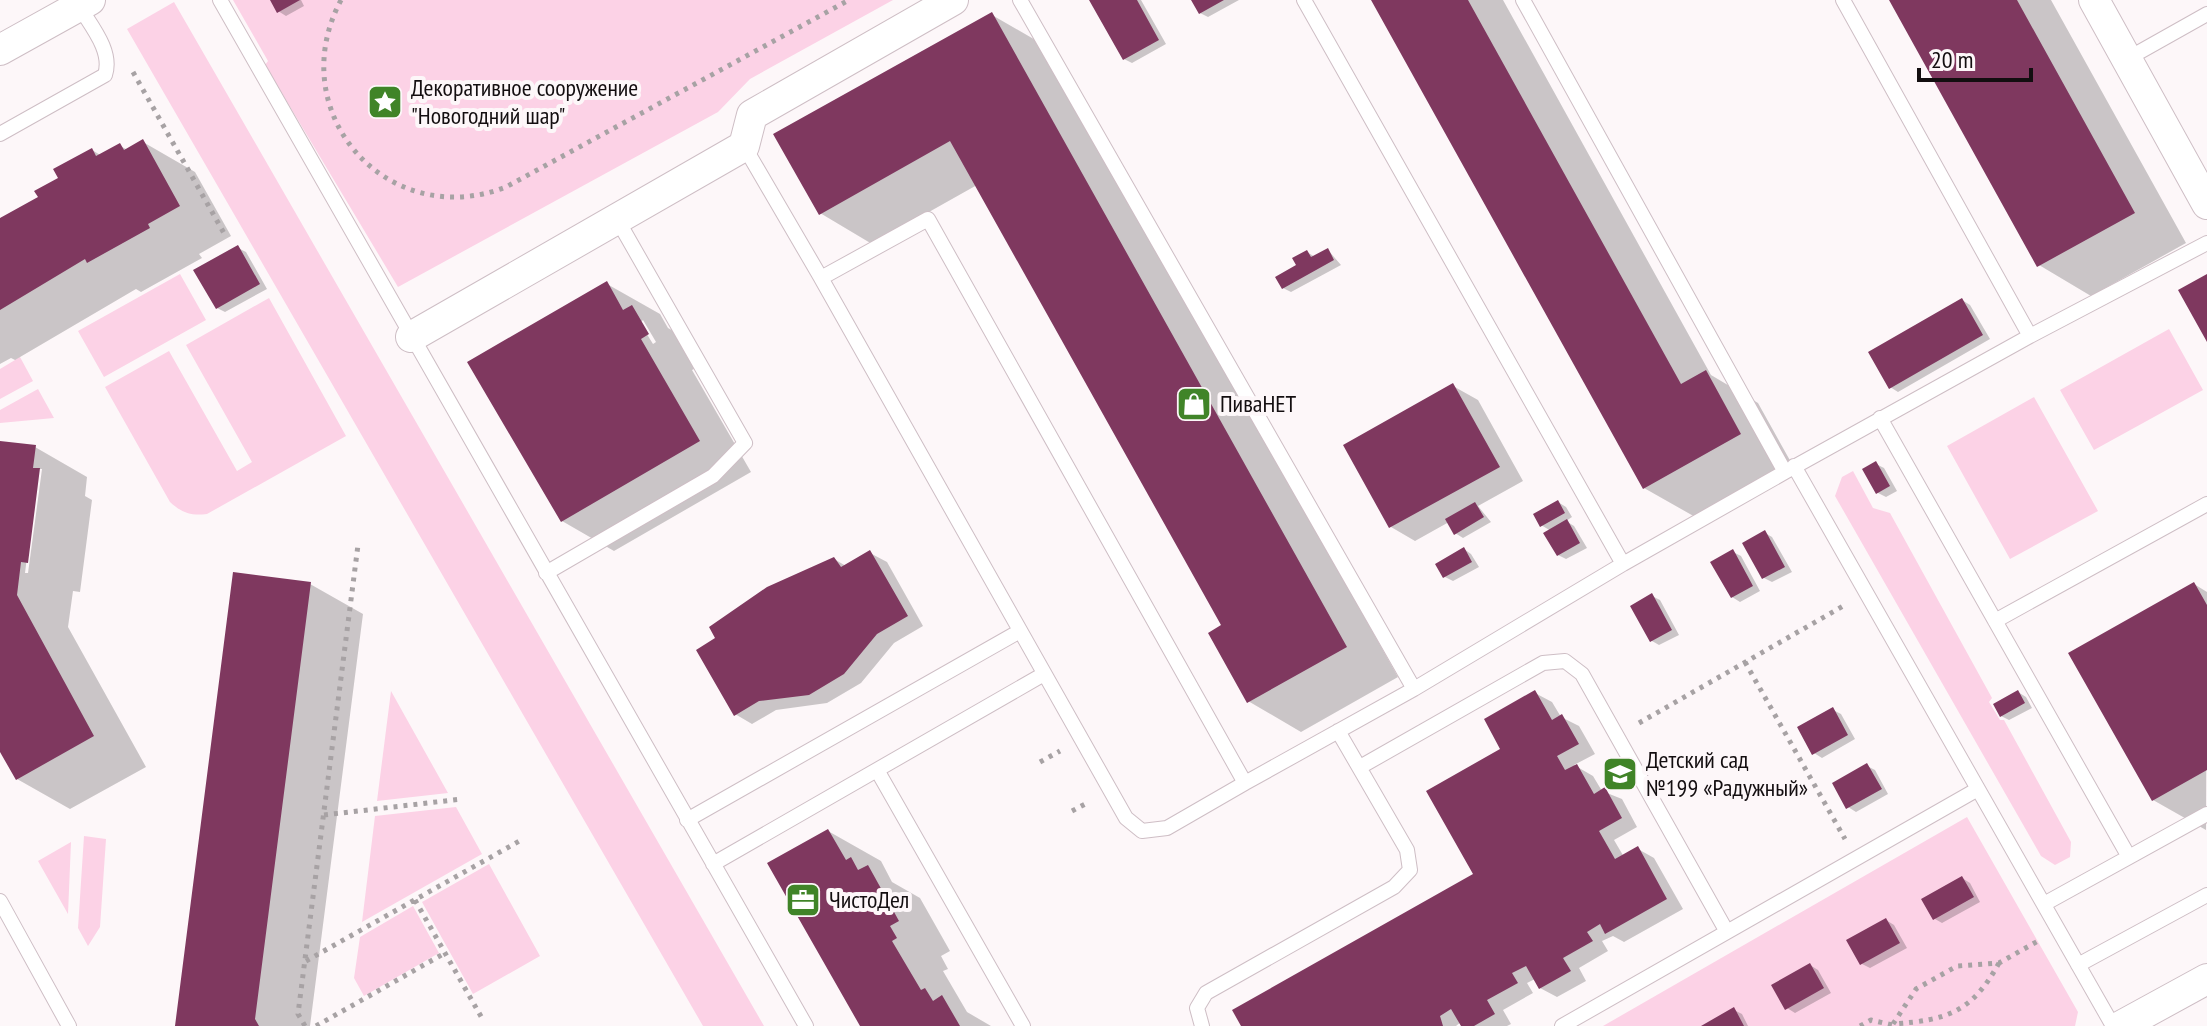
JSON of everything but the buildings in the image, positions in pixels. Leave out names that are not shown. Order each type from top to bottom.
[{"type":"street","points":[[411,337],[744,146],[752,115],[953,0]]},
{"type":"street","points":[[2094,0],[2207,204]]},
{"type":"street","points":[[0,50],[85,3]]},
{"type":"street","points":[[2121,1026],[2207,979]]},
{"type":"lane","points":[[220,0],[806,1026]]},
{"type":"lane","points":[[1020,0],[1414,689]]},
{"type":"lane","points":[[1304,0],[1623,564]]},
{"type":"lane","points":[[1523,0],[2113,1026]]},
{"type":"lane","points":[[1843,0],[2030,336]]},
{"type":"lane","points":[[0,134],[105,75],[109,63],[85,3]]},
{"type":"lane","points":[[2127,59],[2207,14]]},
{"type":"lane","points":[[744,146],[1126,818],[1142,831],[1167,828],[1414,689],[1623,564],[1880,418],[2207,243]]},
{"type":"lane","points":[[546,573],[713,476],[745,443],[617,219]]},
{"type":"lane","points":[[821,278],[928,219],[1245,783]]},
{"type":"lane","points":[[1880,418],[2129,857]]},
{"type":"lane","points":[[1995,621],[2207,504]]},
{"type":"lane","points":[[687,820],[1020,631]]},
{"type":"lane","points":[[1360,767],[1543,663],[1565,661],[1582,674],[1727,932]]},
{"type":"lane","points":[[713,864],[1044,674]]},
{"type":"lane","points":[[1202,1026],[1197,1008],[1206,993],[1394,887],[1410,870],[1407,850],[1338,731]]},
{"type":"lane","points":[[877,770],[1023,1026]]},
{"type":"lane","points":[[1562,1026],[1978,789]]},
{"type":"lane","points":[[2044,904],[2207,814]]},
{"type":"lane","points":[[2078,965],[2207,895]]},
{"type":"lane","points":[[0,901],[69,1026]]},
{"type":"path","points":[[341,0],[326,38],[321,69],[325,95],[336,124],[370,169],[425,194],[458,198],[480,197],[506,187],[849,0]]},
{"type":"path","points":[[130,65],[225,235]]},
{"type":"path","points":[[305,1026],[298,1014],[358,545]]},
{"type":"path","points":[[1617,736],[1866,593]]},
{"type":"path","points":[[1745,662],[1856,858]]},
{"type":"path","points":[[324,815],[462,799]]},
{"type":"path","points":[[305,961],[523,839]]},
{"type":"path","points":[[415,900],[483,1020]]},
{"type":"path","points":[[1892,1025],[1916,989],[1957,966],[1999,963],[2058,929]]},
{"type":"path","points":[[316,1026],[445,953]]},
{"type":"path","points":[[1860,1026],[1871,1020],[1892,1025],[1934,1021],[1981,995],[1999,963]]},
{"type":"shaded area","points":[[233,0],[893,0],[750,79],[718,112],[398,287],[265,65],[268,61]]},
{"type":"shaded area","points":[[174,2],[764,1026],[703,1026],[127,29]]},
{"type":"shaded area","points":[[180,274],[206,320],[104,377],[78,331]]},
{"type":"shaded area","points":[[269,298],[346,436],[207,514],[187,513],[170,502],[105,387],[169,351],[237,471],[252,462],[186,345]]},
{"type":"shaded area","points":[[2169,329],[2203,390],[2094,450],[2060,390]]},
{"type":"shaded area","points":[[20,357],[33,381],[0,399],[0,369]]},
{"type":"shaded area","points":[[38,389],[54,418],[0,423],[0,410]]},
{"type":"shaded area","points":[[2034,397],[2098,511],[2010,559],[1947,446]]},
{"type":"shaded area","points":[[1853,471],[1873,508],[1890,513],[1992,698],[1989,702],[2000,720],[2004,720],[2071,842],[2070,857],[2055,865],[2041,856],[1835,496],[1842,477]]},
{"type":"shaded area","points":[[391,691],[448,793],[377,801]]},
{"type":"shaded area","points":[[456,807],[482,854],[362,922],[375,816]]},
{"type":"shaded area","points":[[1967,817],[2078,1012],[2075,1026],[1603,1026]]},
{"type":"shaded area","points":[[84,836],[106,839],[100,927],[88,946],[78,928]]},
{"type":"shaded area","points":[[71,842],[68,914],[38,861]]},
{"type":"shaded area","points":[[489,864],[540,956],[473,994],[422,902]]},
{"type":"shaded area","points":[[413,906],[439,953],[364,996],[354,978],[360,937]]},
{"type":"place","name":"Декоративное сооружение \"Новогодний шар\"","points":[[385,102]]},
{"type":"place","name":"ПиваНЕТ","points":[[1194,404]]},
{"type":"place","name":"Детский сад №199 «Радужный»","points":[[1620,774]]},
{"type":"place","name":"ЧистоДел","points":[[803,900]]}]
